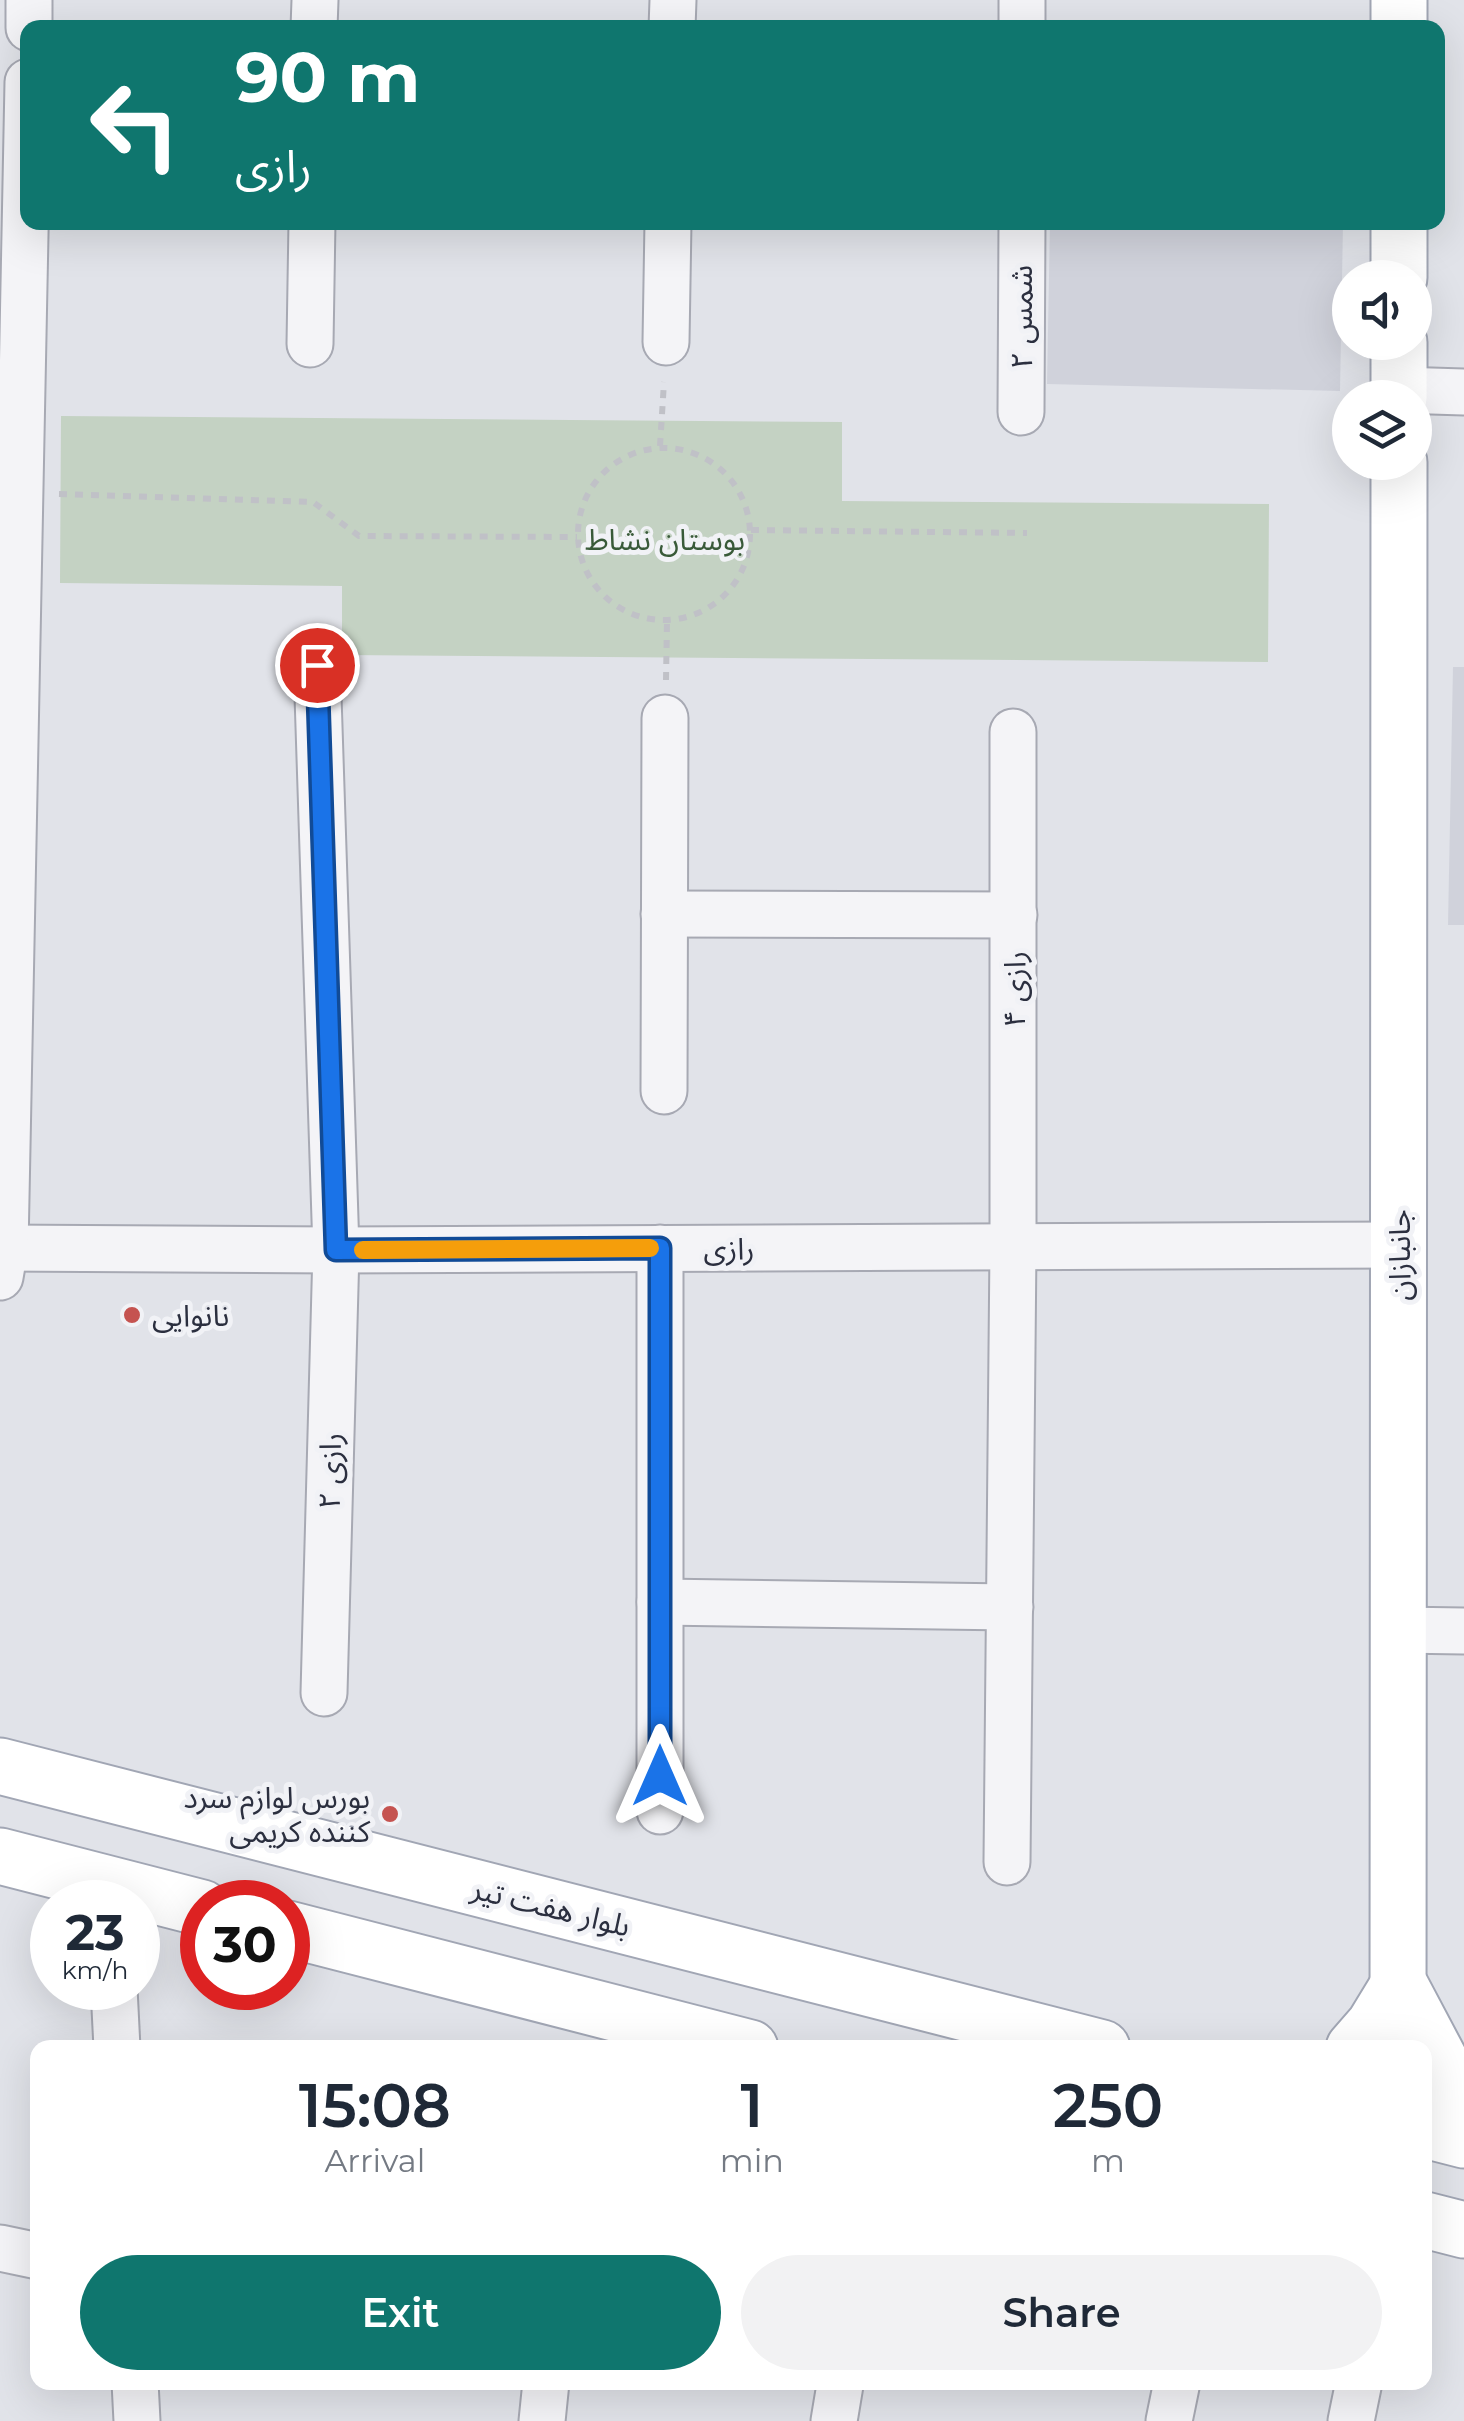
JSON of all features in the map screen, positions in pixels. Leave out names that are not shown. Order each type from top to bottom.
[{"type":"main road","points":[[1399,230],[1399,260]]},
{"type":"main road","name":"جانبازان","points":[[1398,2040],[1399,480]]},
{"type":"main road","name":"بلوار هفت تیر","points":[[0,1766],[1071,2040]]},
{"type":"main road","points":[[0,1856],[71,1880]]},
{"type":"main road","points":[[310,1935],[719,2040]]},
{"type":"main road","points":[[1361,2040],[1398,1984]]},
{"type":"main road","points":[[1398,1984],[1428,2040]]},
{"type":"main road","points":[[1432,2047],[1464,2106]]},
{"type":"main road","points":[[1432,2132],[1464,2140]]},
{"type":"main road","points":[[1432,2222],[1464,2230]]},
{"type":"street","points":[[2,1258],[6,826],[20,493],[12,250],[20,166]]},
{"type":"street","points":[[310,344],[312,230]]},
{"type":"street","points":[[666,342],[668,230]]},
{"type":"street","name":"شمس ۲","points":[[1021,412],[1022,230]]},
{"type":"street","points":[[1399,377],[1464,392]]},
{"type":"street","name":"رازی ۲","points":[[317,665],[336,1250],[324,1693]]},
{"type":"street","points":[[664,718],[664,1091]]},
{"type":"street","name":"رازی ۴","points":[[1007,1862],[1013,732]]},
{"type":"street","points":[[664,914],[1014,914]]},
{"type":"street","name":"رازی","points":[[2,1258],[336,1250],[1398,1245]]},
{"type":"street","points":[[660,1248],[660,1811]]},
{"type":"street","points":[[660,1602],[1010,1607]]},
{"type":"street","points":[[1399,1630],[1464,1631]]},
{"type":"street","points":[[115,2010],[117,2040]]},
{"type":"street","points":[[0,2248],[30,2254]]},
{"type":"street","points":[[135,2390],[137,2421]]},
{"type":"street","points":[[542,2421],[545,2390]]},
{"type":"street","points":[[1170,2421],[1176,2390]]},
{"type":"street","points":[[1351,2421],[1357,2390]]},
{"type":"path","points":[[660,446],[666,342]]},
{"type":"path","points":[[660,446],[694,452],[723,470],[743,498],[751,530],[746,564],[728,593],[700,614],[667,621],[633,616],[604,598],[584,570],[576,537],[582,503],[600,474],[627,454],[660,446]]},
{"type":"path","points":[[20,493],[313,502],[359,536],[576,537]]},
{"type":"path","points":[[751,530],[1027,532]]},
{"type":"path","points":[[664,718],[667,621]]},
{"type":"shaded area","points":[[1050,230],[1343,230],[1342,260],[1332,260],[1332,360],[1341,360],[1340,380],[1332,380],[1332,391],[1047,384]]},
{"type":"shaded area","points":[[1453,667],[1464,667],[1464,925],[1448,925]]},
{"type":"green space","name":"بوستان نشاط","points":[[61,416],[842,422],[842,501],[1269,504],[1268,662],[342,655],[342,586],[60,583]]},
{"type":"slow traffic","points":[[363,1250],[650,1248]]},
{"type":"place","name":"نانوایی","points":[[132,1315]]},
{"type":"place","name":"بورس لوازم سرد کننده کریمی","points":[[390,1814]]},
{"type":"route","points":[[317,665],[336,1250],[660,1248],[660,1776]]}]
